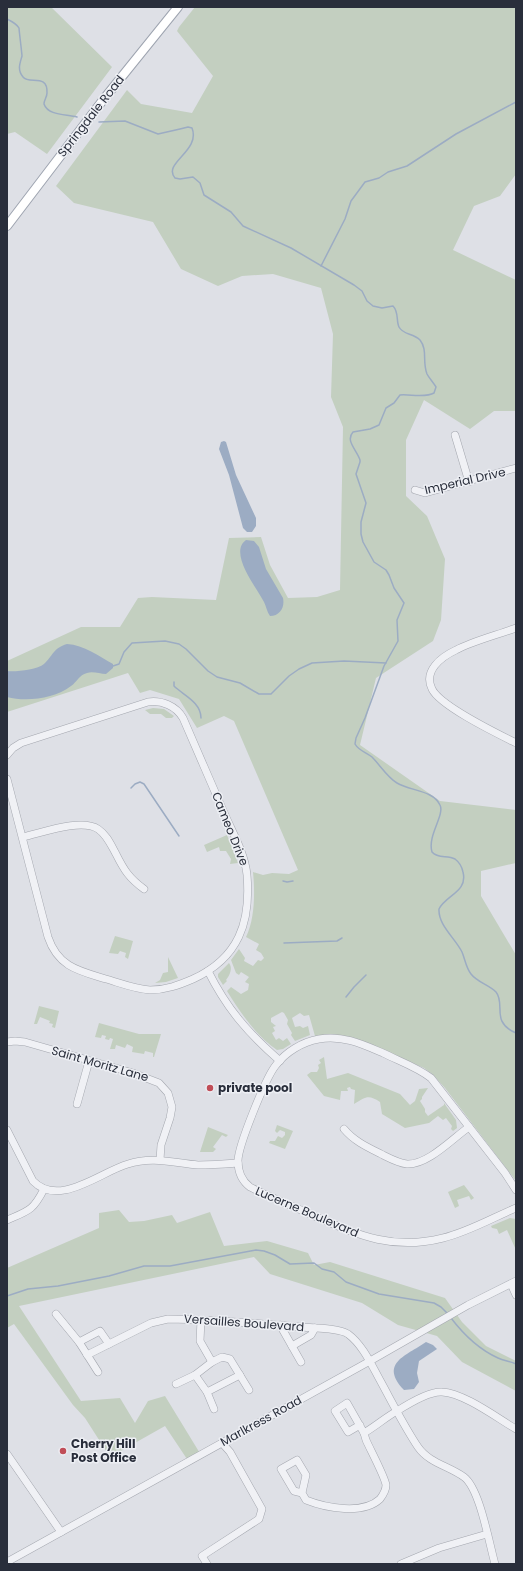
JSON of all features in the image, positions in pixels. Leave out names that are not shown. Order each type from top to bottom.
[{"type":"main road","name":"Springdale Road","points":[[7,226],[174,8]]},
{"type":"street","points":[[455,435],[469,482]]},
{"type":"street","name":"Imperial Drive","points":[[415,490],[425,493],[516,468]]},
{"type":"street","points":[[516,628],[456,649],[441,659],[434,667],[430,673],[429,681],[432,690],[447,705],[516,743]]},
{"type":"street","name":"Cameo Drive","points":[[7,756],[13,748],[21,743],[148,702],[164,703],[180,712],[244,860],[247,874],[246,914],[241,933],[226,957],[208,971],[173,987],[149,990],[136,988],[78,971],[69,966],[57,954],[50,941],[7,779]]},
{"type":"street","points":[[23,837],[74,825],[86,825],[93,827],[102,833],[108,840],[127,875],[144,889]]},
{"type":"street","points":[[208,971],[238,1020],[255,1039],[280,1061]]},
{"type":"street","points":[[7,1130],[30,1177],[35,1184],[52,1192],[67,1190],[128,1164],[146,1160],[207,1165],[238,1163],[240,1149],[270,1074],[280,1061],[298,1047],[314,1040],[336,1038],[357,1042],[427,1074],[439,1086],[505,1173],[516,1190]]},
{"type":"street","name":"Saint Moritz Lane","points":[[7,1042],[25,1042],[155,1080],[166,1090],[171,1100],[172,1111],[161,1145],[160,1160]]},
{"type":"street","points":[[77,1104],[89,1061]]},
{"type":"street","points":[[344,1129],[357,1142],[391,1158],[409,1164],[417,1163],[427,1158],[469,1127]]},
{"type":"street","name":"Lucerne Boulevard","points":[[238,1163],[240,1174],[244,1181],[257,1190],[355,1233],[378,1240],[413,1243],[441,1239],[516,1208]]},
{"type":"street","points":[[7,1220],[31,1209],[37,1202],[44,1189]]},
{"type":"street","points":[[514,1282],[516,1295]]},
{"type":"street","name":"Marlkress Road","points":[[7,1562],[370,1361],[459,1310],[514,1282]]},
{"type":"street","points":[[56,1314],[79,1342],[98,1372]]},
{"type":"street","name":"Versailles Boulevard","points":[[87,1355],[159,1320],[168,1319],[315,1328],[342,1332],[349,1335],[370,1361],[419,1449],[429,1458],[463,1476],[470,1483],[475,1491],[481,1509],[495,1564]]},
{"type":"street","points":[[201,1320],[200,1341],[212,1362]]},
{"type":"street","points":[[280,1325],[301,1362]]},
{"type":"street","points":[[292,1346],[311,1335],[315,1328]]},
{"type":"street","points":[[79,1342],[100,1331],[109,1344]]},
{"type":"street","points":[[176,1384],[196,1375],[212,1362],[222,1358],[230,1359],[249,1390]]},
{"type":"street","points":[[196,1375],[214,1409]]},
{"type":"street","points":[[206,1392],[240,1375]]},
{"type":"street","points":[[364,1433],[397,1411],[427,1395],[442,1392],[467,1400],[516,1429]]},
{"type":"street","points":[[302,1493],[306,1500],[336,1507],[359,1509],[368,1506],[383,1495],[386,1484],[360,1425]]},
{"type":"street","points":[[208,1564],[202,1556],[259,1519],[262,1509],[230,1452],[222,1443]]},
{"type":"street","points":[[7,1454],[61,1532]]},
{"type":"street","points":[[401,1564],[439,1548],[487,1534]]},
{"type":"green space","points":[[7,7],[51,7],[112,67],[47,154],[15,132],[7,134]]},
{"type":"green space","points":[[195,7],[516,7],[516,174],[500,196],[474,206],[453,250],[516,280],[516,411],[494,411],[470,429],[424,400],[406,440],[406,496],[427,516],[445,559],[441,620],[433,641],[376,678],[360,745],[440,801],[516,810],[516,863],[481,871],[481,896],[516,955],[516,1181],[445,1088],[424,1068],[355,1038],[332,1034],[315,1036],[309,1015],[304,1016],[300,1013],[292,1018],[295,1027],[300,1026],[303,1028],[308,1026],[310,1035],[295,1041],[291,1035],[292,1033],[287,1024],[288,1020],[284,1013],[282,1012],[271,1018],[271,1022],[276,1026],[273,1027],[275,1031],[272,1033],[276,1040],[279,1038],[283,1041],[287,1038],[291,1044],[283,1049],[277,1050],[255,1031],[227,991],[231,987],[241,994],[248,990],[249,984],[245,982],[249,977],[241,972],[239,975],[236,973],[231,960],[239,949],[245,958],[244,961],[253,966],[258,960],[261,961],[264,958],[261,953],[256,950],[259,944],[246,937],[253,914],[254,905],[253,872],[263,875],[272,873],[289,874],[298,870],[234,721],[224,716],[197,728],[179,699],[150,690],[140,693],[128,673],[7,712],[7,661],[81,627],[120,627],[138,598],[152,597],[216,600],[229,538],[261,537],[270,565],[288,598],[317,597],[340,590],[343,427],[331,397],[333,334],[321,288],[273,274],[242,276],[218,286],[181,269],[153,222],[74,203],[56,186],[127,90],[141,104],[192,113],[213,76],[177,31]]},
{"type":"green space","points":[[153,708],[164,709],[174,716],[172,718],[166,718],[161,714],[150,714],[145,710]]},
{"type":"green space","points":[[227,835],[238,863],[230,864],[231,859],[226,851],[220,851],[219,847],[207,852],[204,845]]},
{"type":"green space","points":[[115,936],[133,941],[128,959],[125,957],[126,953],[120,951],[118,954],[109,953]]},
{"type":"green space","points":[[168,957],[178,978],[166,982],[155,983],[160,980],[163,973],[168,972]]},
{"type":"green space","points":[[229,963],[231,967],[229,976],[223,985],[218,977],[218,974]]},
{"type":"green space","points":[[39,1006],[59,1011],[55,1028],[52,1027],[53,1024],[49,1023],[50,1021],[40,1017],[37,1024],[34,1024]]},
{"type":"green space","points":[[99,1023],[139,1034],[161,1034],[154,1057],[153,1053],[145,1051],[144,1054],[132,1052],[133,1047],[127,1044],[125,1048],[116,1045],[115,1049],[110,1049],[113,1039],[105,1039],[106,1036],[102,1035],[101,1038],[95,1037]]},
{"type":"green space","points":[[324,1057],[327,1079],[348,1073],[400,1094],[410,1105],[415,1101],[419,1089],[428,1088],[420,1101],[425,1109],[425,1112],[428,1116],[444,1105],[444,1103],[456,1120],[457,1128],[453,1131],[451,1129],[452,1126],[446,1118],[443,1120],[438,1116],[429,1123],[405,1128],[382,1114],[380,1102],[373,1098],[367,1097],[354,1104],[355,1090],[351,1089],[350,1087],[347,1088],[348,1091],[341,1091],[340,1100],[324,1096],[307,1075],[311,1072],[317,1072],[319,1068],[318,1065],[321,1063],[319,1060]]},
{"type":"green space","points":[[277,1125],[293,1131],[285,1149],[269,1143],[270,1141],[275,1141],[278,1136],[282,1138],[285,1135],[285,1132],[280,1130],[277,1133],[275,1131]]},
{"type":"green space","points":[[208,1127],[228,1135],[226,1137],[222,1135],[213,1147],[216,1149],[213,1152],[200,1152]]},
{"type":"green space","points":[[464,1185],[474,1198],[471,1200],[469,1196],[457,1200],[459,1206],[455,1208],[448,1192]]},
{"type":"green space","points":[[119,1210],[129,1222],[144,1221],[172,1215],[177,1223],[210,1212],[224,1246],[267,1241],[308,1253],[314,1265],[330,1262],[445,1298],[462,1322],[486,1346],[516,1361],[516,1391],[462,1362],[437,1336],[398,1325],[362,1303],[270,1274],[254,1257],[19,1306],[81,1401],[120,1398],[135,1423],[148,1401],[165,1396],[201,1455],[189,1462],[165,1426],[110,1457],[85,1418],[73,1405],[14,1324],[7,1328],[7,1268],[99,1228],[99,1213]]},
{"type":"green space","points":[[510,1218],[516,1219],[516,1250],[507,1230],[499,1234],[497,1229],[492,1228],[491,1226]]},
{"type":"water","points":[[221,442],[226,442],[236,475],[256,518],[256,526],[252,532],[247,532],[243,528],[229,475],[219,449]]},
{"type":"water","points":[[246,540],[254,541],[259,547],[266,569],[283,598],[281,610],[274,616],[270,616],[268,613],[264,602],[250,580],[242,562],[240,553],[241,546]]},
{"type":"water","points":[[67,644],[79,646],[91,651],[113,664],[113,668],[106,674],[89,672],[84,674],[64,690],[48,697],[23,699],[7,697],[7,671],[26,670],[41,666],[56,650]]},
{"type":"water","points":[[426,1342],[433,1345],[437,1349],[419,1361],[417,1373],[419,1382],[414,1389],[404,1390],[397,1381],[394,1373],[395,1367],[398,1361],[404,1356]]},
{"type":"waterway","points":[[7,19],[19,28],[22,56],[20,69],[23,77],[29,80],[38,80],[45,83],[47,93],[44,104],[49,111],[77,117]]},
{"type":"waterway","points":[[321,266],[345,219],[351,201],[365,182],[379,178],[388,172],[407,166],[456,134],[516,102]]},
{"type":"waterway","points":[[99,122],[125,121],[158,134],[188,127],[192,128],[193,136],[191,143],[173,167],[172,172],[175,178],[180,179],[193,177],[200,183],[204,195],[231,212],[243,226],[291,248],[354,285],[362,291],[367,301],[373,306],[382,308],[393,306],[395,308],[398,325],[401,330],[420,340],[424,348],[427,374],[436,387],[434,393],[422,396],[400,395],[394,403],[386,408],[379,425],[370,429],[353,432],[350,439],[352,446],[359,456],[360,462],[356,474],[366,503],[361,522],[363,542],[374,562],[386,570],[394,588],[404,603],[397,620],[398,641],[384,666],[355,744],[372,757],[397,783],[432,796],[440,805],[440,814],[432,839],[432,852],[440,856],[455,859],[462,868],[464,879],[456,893],[442,904],[439,909],[439,915],[444,926],[462,952],[469,972],[476,979],[496,992],[499,997],[500,1013],[503,1024],[508,1029],[516,1033]]},
{"type":"waterway","points":[[113,666],[119,664],[124,652],[132,643],[165,641],[179,644],[208,671],[217,677],[240,683],[259,694],[271,694],[289,676],[312,663],[344,661],[386,663]]},
{"type":"waterway","points":[[174,682],[174,686],[195,703],[200,712],[201,718]]},
{"type":"waterway","points":[[131,788],[140,782],[144,784],[179,836]]},
{"type":"waterway","points":[[283,881],[293,881]]},
{"type":"waterway","points":[[284,943],[337,941],[342,938]]},
{"type":"waterway","points":[[346,997],[366,975]]},
{"type":"waterway","points":[[7,1296],[28,1289],[58,1286],[109,1276],[144,1266],[170,1266],[256,1250],[275,1255],[290,1264],[314,1263],[322,1269],[334,1272],[346,1282],[379,1294],[434,1303],[447,1313]]},
{"type":"waterway","points":[[451,1318],[466,1336],[478,1346],[500,1359],[516,1364]]},
{"type":"place","name":"private pool","points":[[210,1088]]},
{"type":"place","name":"Cherry Hill Post Office","points":[[63,1451]]}]
